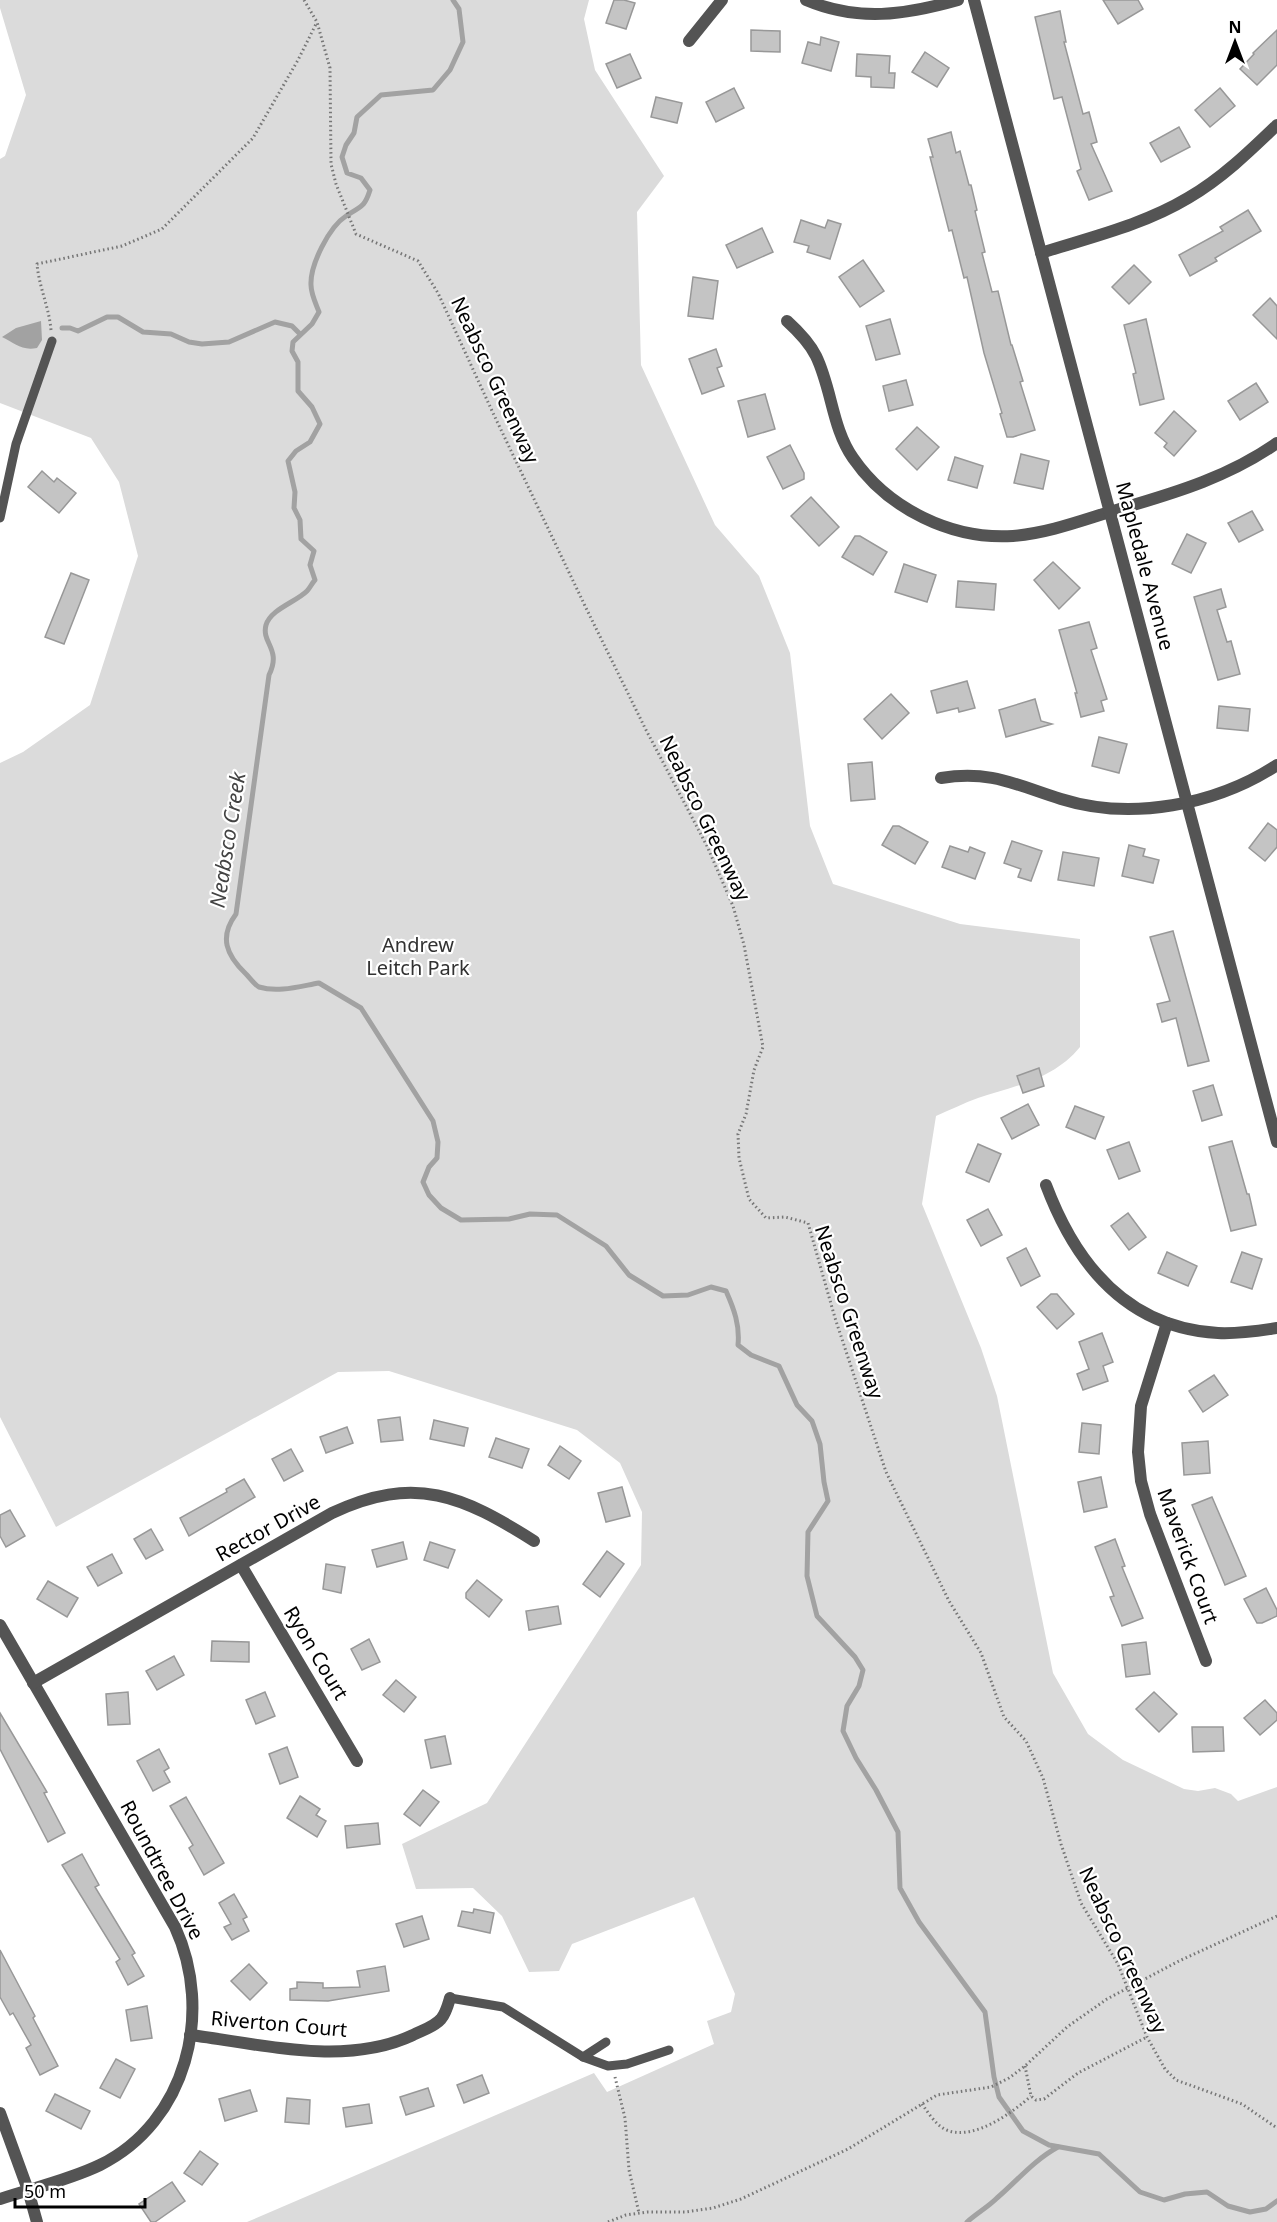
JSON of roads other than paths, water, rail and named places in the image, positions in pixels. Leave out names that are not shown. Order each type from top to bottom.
[{"type":"street","points":[[689,41],[722,0]]},
{"type":"street","points":[[806,0],[851,13],[879,15],[905,14],[958,0]]},
{"type":"street","name":"Mapledale Avenue","points":[[974,0],[1277,1142]]},
{"type":"street","points":[[1041,253],[1134,223],[1187,198],[1220,176],[1277,125]]},
{"type":"street","points":[[787,321],[816,357],[840,434],[853,458],[883,491],[917,514],[943,526],[970,533],[1003,536],[1041,532],[1110,512],[1191,488],[1216,478],[1260,455],[1277,443]]},
{"type":"street","points":[[941,778],[961,775],[986,776],[1078,804],[1107,808],[1152,808],[1214,795],[1244,784],[1277,765]]},
{"type":"street","points":[[1046,1185],[1062,1223],[1090,1267],[1111,1290],[1130,1305],[1167,1323],[1191,1330],[1219,1333],[1277,1328]]},
{"type":"street","name":"Maverick Court","points":[[1167,1323],[1141,1406],[1138,1452],[1141,1481],[1150,1514],[1206,1661]]},
{"type":"street","name":"Rector Drive","points":[[33,1683],[339,1510],[369,1498],[391,1495],[435,1495],[460,1501],[494,1516],[534,1541]]},
{"type":"street","name":"Ryon Court","points":[[241,1565],[357,1761]]},
{"type":"street","name":"Roundtree Drive","points":[[0,1625],[182,1942],[191,1987],[190,2035],[180,2076],[161,2115],[135,2141],[101,2164],[0,2199]]},
{"type":"street","name":"Riverton Court","points":[[190,2035],[315,2051],[354,2051],[391,2044],[434,2025],[445,2013],[450,1998]]},
{"type":"street","points":[[0,2114],[28,2190],[37,2222]]},
{"type":"lane","points":[[0,518],[16,444],[52,341]]},
{"type":"lane","points":[[450,1998],[503,2007],[583,2057],[608,2066],[627,2064],[669,2050]]},
{"type":"lane","points":[[583,2057],[606,2042]]},
{"type":"waterway","name":"Neabsco Creek","points":[[453,0],[459,9],[463,42],[450,70],[433,90],[381,95],[357,117],[354,133],[342,157],[347,173],[361,178],[370,190],[363,204],[340,221],[327,237],[317,257],[311,285],[319,312],[312,324],[293,342],[292,351],[298,362],[298,391],[312,407],[320,424],[310,442],[296,451],[288,461],[295,492],[294,508],[300,520],[301,539],[314,551],[310,565],[315,580],[302,595],[273,614],[266,625],[266,637],[273,659],[236,914],[228,930],[227,946],[239,967],[259,987],[282,989],[319,983],[361,1008],[433,1121],[438,1142],[437,1158],[429,1167],[423,1182],[429,1195],[441,1208],[461,1220],[509,1219],[530,1214],[557,1215],[606,1246],[629,1275],[663,1296],[688,1295],[711,1287],[726,1291],[736,1317],[738,1345],[751,1355],[779,1366],[797,1405],[812,1421],[820,1444],[828,1501],[808,1532],[807,1576],[817,1616],[855,1657],[863,1670],[859,1686],[847,1706],[843,1731],[898,1832],[900,1888],[919,1922],[985,2012],[999,2097],[1023,2131],[1049,2145],[1099,2154],[1140,2192],[1164,2200],[1185,2194],[1207,2192],[1228,2206],[1250,2212],[1266,2209],[1277,2201]]},
{"type":"waterway","points":[[62,328],[78,331],[107,317],[118,317],[143,332],[171,334],[189,342],[202,344],[229,342],[275,322],[292,326],[300,334]]},
{"type":"waterway","points":[[967,2222],[994,2201],[1033,2164],[1058,2147]]},
{"type":"park label","name":"Andrew Leitch Park","points":[[418,956]]}]
